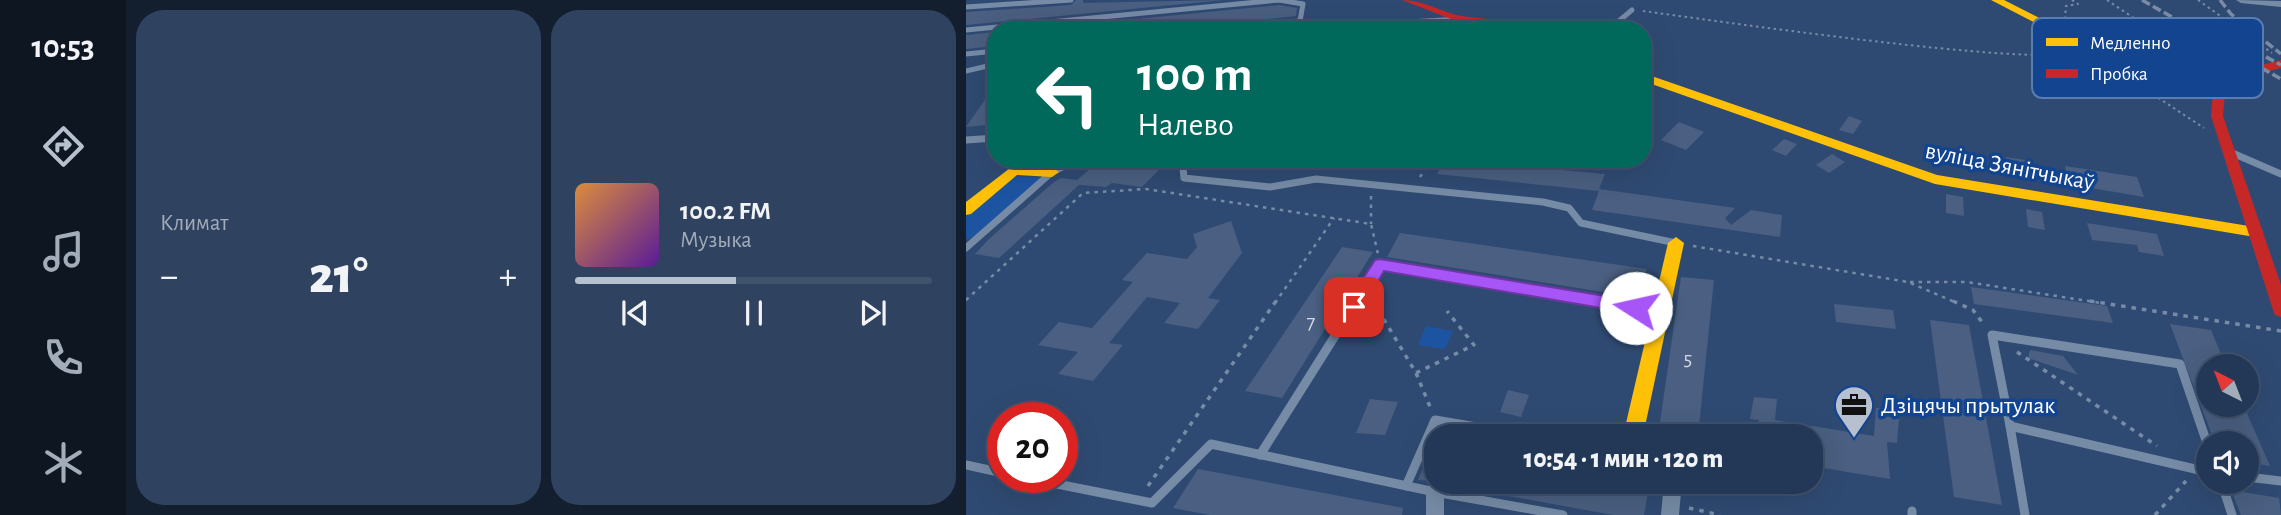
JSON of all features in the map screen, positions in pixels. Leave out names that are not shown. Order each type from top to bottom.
[{"type":"street","points":[[1407,0],[1460,19],[1484,21]]},
{"type":"street","points":[[2000,0],[2034,18]]},
{"type":"street","points":[[2241,0],[2281,4]]},
{"type":"street","points":[[2263,68],[2281,63]]},
{"type":"street","name":"вуліца Зянітчыкаў","points":[[1652,80],[1935,179],[2255,232]]},
{"type":"street","points":[[2218,98],[2217,116],[2281,310]]},
{"type":"street","points":[[966,209],[1016,168]]},
{"type":"street","points":[[1034,168],[1052,172]]},
{"type":"street","points":[[1636,424],[1676,243]]},
{"type":"street","points":[[1435,494],[1435,515]]},
{"type":"lane","points":[[966,7],[1071,0]]},
{"type":"lane","points":[[1060,21],[1279,0],[1303,4],[1300,21]]},
{"type":"lane","points":[[1619,21],[1632,10]]},
{"type":"lane","points":[[1426,21],[1460,19]]},
{"type":"lane","points":[[966,30],[987,28]]},
{"type":"lane","points":[[966,54],[987,52]]},
{"type":"lane","points":[[966,71],[987,66]]},
{"type":"lane","points":[[966,141],[987,139]]},
{"type":"lane","points":[[2229,152],[2281,174]]},
{"type":"lane","points":[[966,248],[1052,172],[1060,168]]},
{"type":"lane","points":[[1183,168],[1184,178],[1270,187],[1316,179],[1543,202],[1569,208],[1581,223],[1676,243]]},
{"type":"lane","points":[[1260,455],[1380,265],[1662,312]]},
{"type":"lane","points":[[2025,515],[1992,335],[2180,365],[2203,431]]},
{"type":"lane","points":[[1406,486],[1435,420],[1459,424]]},
{"type":"lane","points":[[2010,426],[2195,472]]},
{"type":"lane","points":[[1078,489],[1152,503],[1211,444],[1424,490]]},
{"type":"lane","points":[[966,465],[987,470]]},
{"type":"lane","points":[[2259,478],[2281,481]]},
{"type":"lane","points":[[1445,494],[1563,515]]},
{"type":"lane","points":[[2225,494],[2232,515]]},
{"type":"path","points":[[2065,18],[2066,6],[2078,4],[2073,0]]},
{"type":"path","points":[[2108,0],[2137,18]]},
{"type":"path","points":[[2198,0],[2224,18]]},
{"type":"path","points":[[1632,10],[1917,46],[2032,54]]},
{"type":"path","points":[[2263,45],[2281,63]]},
{"type":"path","points":[[2156,98],[2205,130]]},
{"type":"path","points":[[1412,189],[1426,168]]},
{"type":"path","points":[[1371,185],[1371,224],[1380,265],[1372,302],[1416,373],[1435,420]]},
{"type":"path","points":[[966,300],[1083,193],[1146,189],[1371,224]]},
{"type":"path","points":[[1138,501],[1334,218]]},
{"type":"path","points":[[1676,243],[1908,282],[1966,282],[2281,331]]},
{"type":"path","points":[[1908,282],[1973,310],[1992,335],[2161,449]]},
{"type":"path","points":[[1416,373],[1474,345],[1447,311]]},
{"type":"path","points":[[2155,515],[2195,472]]},
{"type":"path","points":[[1671,510],[1720,515]]},
{"type":"shaded area","points":[[1012,176],[1047,178],[979,235],[966,239],[966,214]]},
{"type":"shaded area","points":[[1426,326],[1453,331],[1445,349],[1418,345]]},
{"type":"building","points":[[1076,0],[1083,0],[1083,3],[1224,0],[966,25],[966,12],[1071,5]]},
{"type":"building","points":[[1279,5],[1297,8],[1296,16],[1247,21],[1116,21]]},
{"type":"building","points":[[987,33],[987,47],[966,49],[966,35]]},
{"type":"building","points":[[987,97],[987,125],[966,127]]},
{"type":"building","points":[[1849,116],[1862,121],[1853,134],[1839,130]]},
{"type":"building","points":[[1679,122],[1704,132],[1686,150],[1661,140]]},
{"type":"building","points":[[1784,139],[1797,144],[1786,156],[1772,150]]},
{"type":"building","points":[[1832,154],[1845,162],[1829,173],[1816,165]]},
{"type":"building","points":[[2006,157],[2031,161],[2033,178],[2007,174]]},
{"type":"building","points":[[2065,166],[2137,177],[2144,197],[2068,184]]},
{"type":"building","points":[[1091,168],[1159,170],[1142,187],[1112,183],[1106,187],[1079,185],[999,258],[975,254],[1054,182],[1061,178],[1077,180]]},
{"type":"building","points":[[1440,168],[1541,168],[1605,174],[1599,189],[1735,208],[1725,218],[1731,225],[1751,210],[1782,215],[1780,237],[1592,210],[1599,191],[1437,174]]},
{"type":"building","points":[[1946,194],[1963,197],[1964,216],[1946,213]]},
{"type":"building","points":[[2026,209],[2042,212],[2045,230],[2028,227]]},
{"type":"building","points":[[1231,221],[1242,253],[1208,298],[1220,300],[1198,329],[1164,323],[1180,303],[1147,297],[1109,343],[1123,345],[1093,381],[1058,374],[1078,352],[1038,345],[1059,322],[1092,328],[1133,282],[1122,280],[1147,253],[1187,259],[1197,247],[1193,234]]},
{"type":"building","points":[[2087,223],[2157,234],[2164,256],[2139,252],[2137,245],[2092,240]]},
{"type":"building","points":[[1400,233],[1647,269],[1640,298],[1387,257]]},
{"type":"building","points":[[1342,247],[1373,252],[1282,398],[1245,391]]},
{"type":"building","points":[[1681,277],[1714,280],[1699,424],[1660,424]]},
{"type":"building","points":[[1971,287],[2107,306],[2113,323],[1974,304]]},
{"type":"building","points":[[1834,304],[1893,310],[1896,329],[1836,322]]},
{"type":"building","points":[[1930,320],[1969,325],[2002,505],[1954,497]]},
{"type":"building","points":[[2170,324],[2211,330],[2221,354],[2196,354],[2196,393]]},
{"type":"building","points":[[2030,350],[2063,356],[2078,375],[2028,358]]},
{"type":"building","points":[[1508,390],[1529,395],[1521,417],[1500,412]]},
{"type":"building","name":"Дзіцячы прытулак","points":[[1754,397],[1777,399],[1775,420],[1800,424],[1759,424],[1759,420],[1750,419]]},
{"type":"building","points":[[1370,399],[1398,402],[1385,435],[1356,433]]},
{"type":"building","name":"Дзіцячы прытулак","points":[[1876,408],[1884,408],[1885,416],[1899,419],[1897,443],[1887,442],[1890,479],[1823,468],[1823,428],[1874,436]]},
{"type":"building","points":[[2205,417],[2249,417],[2255,431],[2210,431]]},
{"type":"building","points":[[2259,441],[2270,466],[2259,464]]},
{"type":"building","points":[[1424,465],[1424,480],[1418,480]]},
{"type":"building","points":[[1198,469],[1403,508],[1402,515],[1210,515],[1173,508]]},
{"type":"building","points":[[1497,494],[1648,494],[1644,515],[1613,515]]},
{"type":"building","points":[[2233,494],[2279,498],[2281,515],[2241,515]]},
{"type":"railway","points":[[2142,0],[2174,18]]},
{"type":"railway","points":[[2220,0],[2236,18]]},
{"type":"railway","points":[[2263,40],[2281,54]]},
{"type":"railway","points":[[2263,55],[2281,65]]},
{"type":"railway","points":[[2263,69],[2281,79]]},
{"type":"traffic: slow","points":[[1996,0],[2032,18]]},
{"type":"traffic: slow","points":[[1652,80],[1935,179],[2255,232]]},
{"type":"traffic: slow","points":[[966,210],[1014,170],[1052,172]]},
{"type":"traffic: slow","points":[[1636,424],[1676,243]]},
{"type":"traffic: jam","points":[[1407,0],[1460,19],[1484,21]]},
{"type":"traffic: jam","points":[[2263,69],[2281,64]]},
{"type":"traffic: jam","points":[[2218,98],[2217,116],[2281,310]]},
{"type":"place","name":"Дзіцячы прытулак","points":[[1854,439]]},
{"type":"route","points":[[1354,307],[1380,265],[1636,308]]}]
